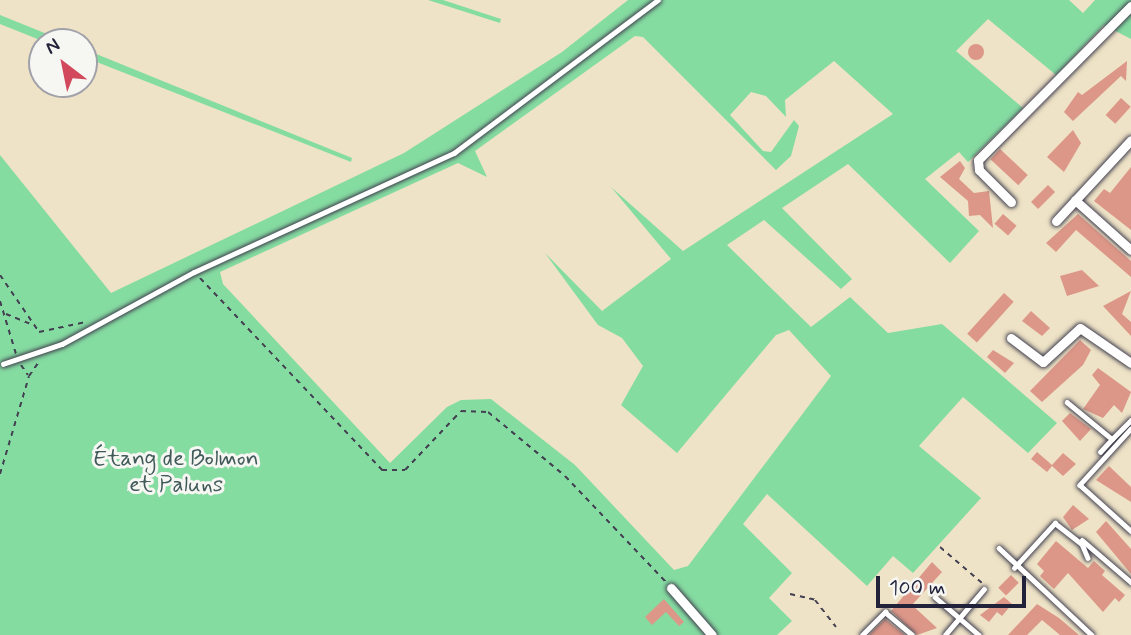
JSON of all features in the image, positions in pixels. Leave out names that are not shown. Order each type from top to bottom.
[{"type":"street","points":[[1012,202],[979,170],[978,160],[1131,6]]},
{"type":"street","points":[[1056,221],[1131,141]]},
{"type":"street","points":[[1076,200],[1131,250]]},
{"type":"street","points":[[1012,338],[1044,362],[1080,328],[1131,363]]},
{"type":"street","points":[[671,587],[712,635]]},
{"type":"lane","points":[[3,364],[50,348],[194,272],[454,153],[659,0]]},
{"type":"lane","points":[[1070,401],[1112,439]]},
{"type":"lane","points":[[1100,452],[1131,420]]},
{"type":"lane","points":[[1131,429],[1080,485],[1131,531]]},
{"type":"lane","points":[[1014,568],[1055,523],[1082,544],[1088,558]]},
{"type":"lane","points":[[1082,540],[1131,582]]},
{"type":"lane","points":[[999,548],[1014,568],[1092,635]]},
{"type":"lane","points":[[945,635],[984,590]]},
{"type":"lane","points":[[935,597],[979,635]]},
{"type":"lane","points":[[862,635],[885,612],[912,635]]},
{"type":"path","points":[[194,272],[382,470],[405,470],[461,411],[488,412],[565,476],[671,587]]},
{"type":"path","points":[[0,275],[34,326]]},
{"type":"path","points":[[0,301],[17,359],[29,376]]},
{"type":"path","points":[[4,313],[50,333],[84,322],[97,325]]},
{"type":"path","points":[[0,474],[29,376],[50,348]]},
{"type":"path","points":[[940,547],[984,590]]},
{"type":"path","points":[[790,594],[815,600],[836,627]]},
{"type":"green space","points":[[428,0],[443,0],[501,19],[500,23]]},
{"type":"green space","name":"Étang de Bolmon et Paluns","points":[[628,0],[1069,0],[1083,13],[1095,0],[1131,0],[1131,39],[1104,25],[1056,75],[988,19],[956,51],[1023,108],[968,162],[959,152],[925,179],[979,231],[950,263],[848,164],[782,208],[852,279],[841,289],[764,220],[727,245],[811,327],[850,297],[888,333],[942,324],[1057,423],[1028,453],[963,397],[919,446],[981,498],[913,573],[893,556],[867,586],[767,494],[743,524],[792,573],[769,598],[792,621],[777,635],[0,635],[0,155],[111,293],[404,153],[562,52]],"holes":[[[635,36],[643,37],[776,170],[791,156],[799,126],[794,120],[771,152],[763,151],[730,115],[751,92],[766,96],[786,117],[785,100],[834,61],[893,114],[683,251],[611,187],[671,259],[602,311],[545,253],[598,325],[622,338],[643,366],[621,405],[677,453],[776,335],[789,330],[831,376],[688,566],[674,570],[575,465],[491,399],[461,400],[447,407],[390,463],[223,284],[220,272],[458,163],[487,177],[475,151]]]},
{"type":"green space","points":[[0,15],[32,28],[28,28],[28,35],[0,24]]},
{"type":"green space","points":[[98,55],[352,158],[351,162],[98,63]]},
{"type":"building","points":[[973,44],[979,44],[984,52],[982,58],[973,60],[968,55],[968,49]]},
{"type":"building","points":[[1127,61],[1126,81],[1121,76],[1073,121],[1064,112],[1078,92],[1082,95]]},
{"type":"building","points":[[1121,98],[1131,107],[1115,124],[1106,115]]},
{"type":"building","points":[[1073,130],[1081,143],[1064,172],[1047,157]]},
{"type":"building","points":[[1000,149],[1028,175],[1018,185],[990,159]]},
{"type":"building","points":[[960,161],[965,168],[959,179],[974,193],[989,191],[993,228],[980,215],[969,216],[968,201],[940,177]]},
{"type":"building","points":[[1131,167],[1131,230],[1094,201],[1104,189],[1110,193]]},
{"type":"building","points":[[1048,185],[1055,192],[1038,209],[1031,202]]},
{"type":"building","points":[[1003,214],[1017,226],[1008,236],[994,224]]},
{"type":"building","points":[[1078,214],[1131,261],[1131,277],[1076,230],[1056,252],[1046,243]]},
{"type":"building","points":[[1082,270],[1099,286],[1067,296],[1060,276]]},
{"type":"building","points":[[1131,291],[1122,314],[1131,322],[1131,336],[1103,306]]},
{"type":"building","points":[[1004,293],[1014,302],[977,343],[967,334]]},
{"type":"building","points":[[1031,311],[1050,328],[1042,336],[1022,321]]},
{"type":"building","points":[[1080,340],[1091,350],[1083,365],[1042,402],[1030,391]]},
{"type":"building","points":[[993,350],[1014,363],[1005,373],[987,357]]},
{"type":"building","points":[[1098,368],[1131,392],[1122,413],[1114,405],[1103,418],[1083,409],[1100,385],[1092,375]]},
{"type":"building","points":[[1070,413],[1091,429],[1080,441],[1062,421]]},
{"type":"building","points":[[1037,452],[1052,465],[1063,453],[1076,464],[1063,476],[1052,466],[1047,472],[1031,459]]},
{"type":"building","points":[[1109,466],[1131,487],[1131,502],[1096,480]]},
{"type":"building","points":[[1073,505],[1089,519],[1072,530],[1063,517]]},
{"type":"building","points":[[1106,521],[1131,549],[1131,574],[1096,532]]},
{"type":"building","points":[[1056,541],[1088,568],[1094,561],[1105,571],[1102,575],[1125,595],[1119,602],[1115,598],[1103,612],[1068,573],[1054,589],[1040,576],[1044,571],[1037,564]]},
{"type":"building","points":[[932,562],[942,572],[912,605],[937,628],[917,635],[891,611]]},
{"type":"building","points":[[1011,575],[1019,583],[1006,596],[998,588]]},
{"type":"building","points":[[1004,597],[1012,604],[1002,616],[997,612],[989,622],[980,615]]},
{"type":"building","points":[[664,599],[684,622],[679,626],[666,612],[652,625],[645,617]]},
{"type":"building","points":[[1037,604],[1079,635],[1060,635],[1042,620],[1027,635],[1008,635]]},
{"type":"building","points":[[885,619],[905,635],[869,635]]}]
